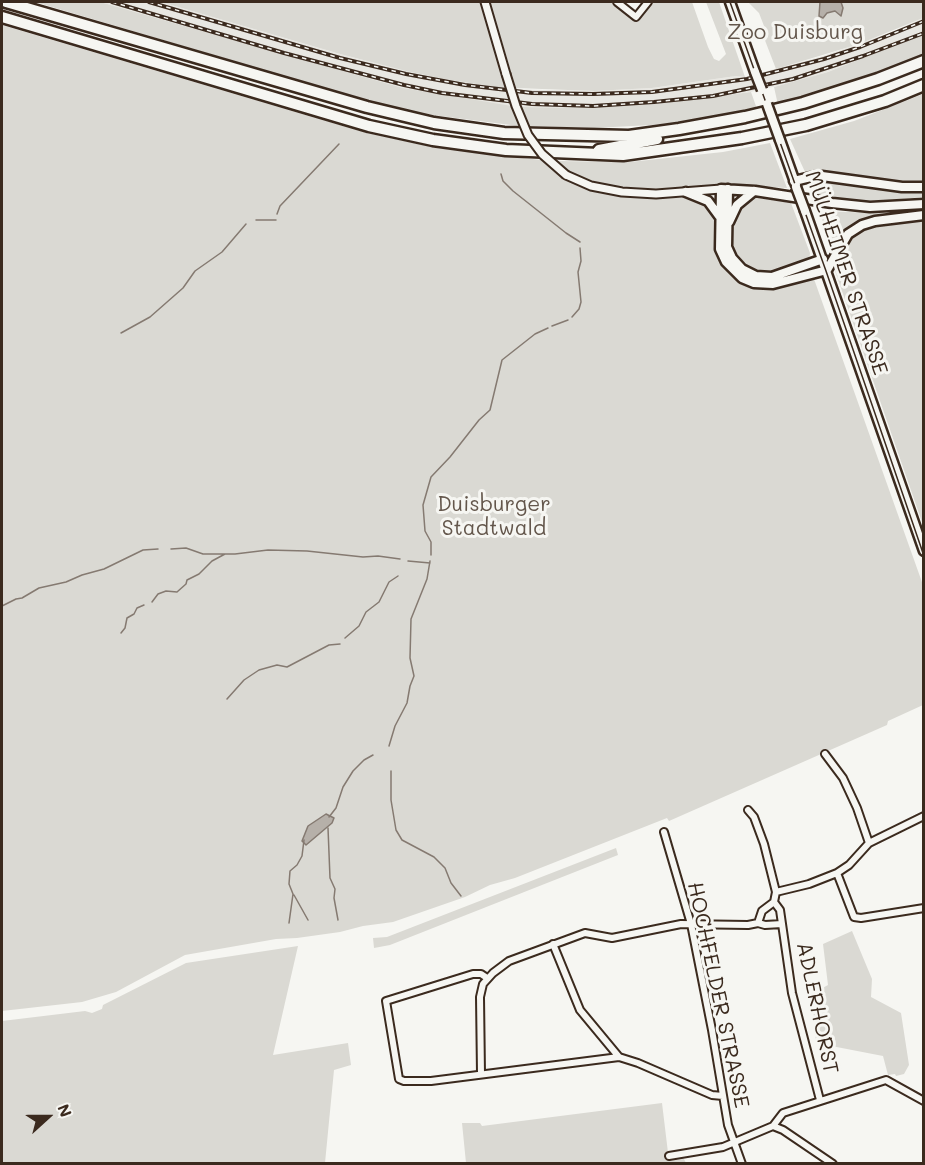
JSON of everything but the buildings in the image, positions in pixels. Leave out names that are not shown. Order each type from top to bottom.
[{"type":"highway","points":[[6,2],[356,105],[434,123],[504,133],[629,136],[679,129],[803,103],[878,79],[924,61]]},
{"type":"highway","points":[[2,17],[369,126],[433,140],[506,150],[623,155],[753,136],[806,125],[885,101],[924,85]]},
{"type":"highway","points":[[581,153],[746,124],[802,110],[879,85],[924,67]]},
{"type":"main road","name":"MÜLHEIMER STRASSE","points":[[731,4],[827,270],[924,551]]},
{"type":"main road","points":[[795,184],[822,176],[902,187],[924,187]]},
{"type":"main road","points":[[725,189],[870,207],[924,204]]},
{"type":"main road","points":[[725,189],[719,216],[719,243],[722,256],[730,269],[754,283],[773,284],[827,270],[842,243],[854,229],[875,221],[924,215]]},
{"type":"main road","points":[[725,189],[728,247],[732,258],[741,269],[756,276],[778,276],[823,259]]},
{"type":"main road","points":[[726,231],[737,204],[755,191]]},
{"type":"main road","points":[[686,192],[708,201],[719,216]]},
{"type":"street","points":[[485,2],[516,106],[528,135],[542,154],[566,175],[591,186],[610,190],[656,194],[725,189]]},
{"type":"street","points":[[617,2],[636,17],[648,2]]},
{"type":"street","points":[[825,754],[843,778],[869,843]]},
{"type":"street","points":[[748,810],[754,816],[764,844],[776,892],[774,902],[762,911],[758,923]]},
{"type":"street","points":[[776,892],[808,884],[837,873],[849,865],[869,843],[924,816]]},
{"type":"street","name":"HOCHFELDER STRASSE","points":[[664,832],[691,924],[723,1096],[733,1143],[742,1164]]},
{"type":"street","points":[[837,873],[854,917],[861,918],[924,908]]},
{"type":"street","name":"ADLERHORST","points":[[774,902],[780,910],[792,993],[820,1100]]},
{"type":"street","points":[[482,1074],[480,997],[483,984],[509,961],[585,933],[612,938],[681,924],[782,924]]},
{"type":"street","points":[[553,944],[580,1010],[619,1057]]},
{"type":"street","points":[[488,978],[481,974],[473,974],[386,1001],[399,1079],[431,1081],[619,1057],[712,1095],[723,1096]]},
{"type":"street","name":"ADLERHORST","points":[[669,1156],[723,1147],[774,1126],[783,1113],[886,1080],[924,1101]]},
{"type":"street","points":[[774,1126],[833,1164]]},
{"type":"shaded area","points":[[100,2],[161,2],[406,71],[508,89],[594,91],[652,88],[736,76],[745,77],[823,56],[892,32],[923,18],[924,34],[828,72],[751,92],[653,104],[593,108],[522,107],[403,88]]},
{"type":"shaded area","points":[[820,2],[841,2],[843,8],[841,16],[835,11],[827,13],[823,18],[819,16]]},
{"type":"shaded area","points":[[326,814],[334,818],[332,823],[306,845],[302,841],[308,826]]},
{"type":"green space","points":[[35,2],[100,2],[403,88],[512,106],[519,126],[424,114],[365,100]]},
{"type":"green space","points":[[161,2],[481,2],[508,89],[406,71]]},
{"type":"green space","points":[[490,2],[612,2],[636,22],[653,2],[692,2],[708,47],[714,59],[719,61],[726,54],[706,2],[719,2],[745,77],[736,76],[652,88],[594,91],[516,88]]},
{"type":"green space","name":"Zoo Duisburg","points":[[748,2],[923,2],[923,18],[859,44],[776,69],[761,30],[764,26],[759,13]]},
{"type":"green space","name":"Duisburger Stadtwald","points":[[2,25],[363,132],[437,148],[541,160],[564,178],[599,193],[654,199],[693,197],[706,203],[713,212],[717,243],[735,277],[814,279],[923,585],[923,705],[888,721],[887,725],[669,821],[667,818],[515,878],[490,885],[465,897],[393,922],[185,955],[116,992],[82,1002],[2,1011]]},
{"type":"green space","points":[[923,34],[923,56],[894,69],[833,90],[778,105],[774,87],[828,72]]},
{"type":"green space","points":[[751,92],[757,109],[709,119],[652,125],[594,128],[529,126],[522,107],[593,108],[653,104]]},
{"type":"green space","points":[[923,94],[923,197],[870,202],[816,196],[790,139],[854,121]]},
{"type":"green space","points":[[770,143],[787,188],[720,184],[654,189],[616,186],[592,182],[577,176],[555,161],[630,162],[723,152]]},
{"type":"green space","points":[[752,197],[791,203],[810,253],[809,260],[777,273],[762,274],[748,269],[735,257],[731,247],[731,224],[740,206]]},
{"type":"green space","points":[[923,208],[923,525],[834,268],[837,260],[819,211],[879,213]]},
{"type":"green space","points":[[616,848],[618,855],[390,945],[374,948],[373,938],[387,937]]},
{"type":"green space","points":[[852,931],[872,979],[871,997],[901,1013],[909,1065],[904,1074],[888,1075],[883,1056],[816,1043],[812,994],[828,985],[823,944]]},
{"type":"green space","points":[[298,946],[273,1055],[348,1043],[351,1065],[334,1070],[325,1163],[2,1163],[2,1021],[85,1011],[92,1013],[102,1009],[103,1005],[186,963]]},
{"type":"green space","points":[[662,1103],[669,1161],[684,1159],[686,1163],[466,1163],[462,1123],[480,1123],[482,1126]]},
{"type":"waterway","points":[[277,214],[280,206],[339,144]]},
{"type":"waterway","points":[[501,174],[503,181],[513,191],[580,242]]},
{"type":"waterway","points":[[256,220],[276,220]]},
{"type":"waterway","points":[[121,333],[150,317],[183,288],[195,271],[222,252],[246,224]]},
{"type":"waterway","points":[[572,317],[579,309],[581,302],[578,272],[581,261],[580,248]]},
{"type":"waterway","points":[[552,326],[568,320]]},
{"type":"waterway","points":[[431,555],[431,542],[425,531],[423,505],[431,477],[490,410],[502,360],[535,334],[548,328]]},
{"type":"waterway","points":[[171,549],[186,548],[203,554],[235,554],[268,550],[307,551],[400,559]]},
{"type":"waterway","points":[[2,606],[39,588],[66,582],[104,569],[143,550],[158,549]]},
{"type":"waterway","points":[[152,602],[158,594],[166,591],[177,592],[187,580],[199,574],[212,561],[225,554]]},
{"type":"waterway","points":[[408,561],[430,563]]},
{"type":"waterway","points":[[389,746],[395,726],[407,703],[414,676],[410,658],[411,619],[427,579],[430,561]]},
{"type":"waterway","points":[[345,638],[359,626],[366,612],[379,602],[389,582],[398,576]]},
{"type":"waterway","points":[[121,633],[125,628],[127,618],[134,614],[137,608],[144,605]]},
{"type":"waterway","points":[[227,699],[244,680],[259,670],[277,665],[287,667],[329,645],[340,644]]},
{"type":"waterway","points":[[329,817],[336,808],[343,787],[353,771],[373,755]]},
{"type":"waterway","points":[[391,771],[391,800],[396,830],[402,840],[434,857],[445,868],[451,883],[461,896]]},
{"type":"waterway","points":[[328,828],[330,878],[335,889],[334,898],[338,920]]},
{"type":"waterway","points":[[289,923],[293,894],[289,884],[290,871],[302,856],[304,840]]},
{"type":"waterway","points":[[294,895],[308,920]]},
{"type":"tram line","points":[[730,2],[924,556]]},
{"type":"railway","points":[[112,2],[284,53],[404,85],[442,93],[532,104],[593,106],[713,96],[793,79],[924,33]]},
{"type":"railway","points":[[149,2],[340,58],[406,74],[465,85],[532,93],[652,92],[747,79],[824,59],[924,21]]}]
